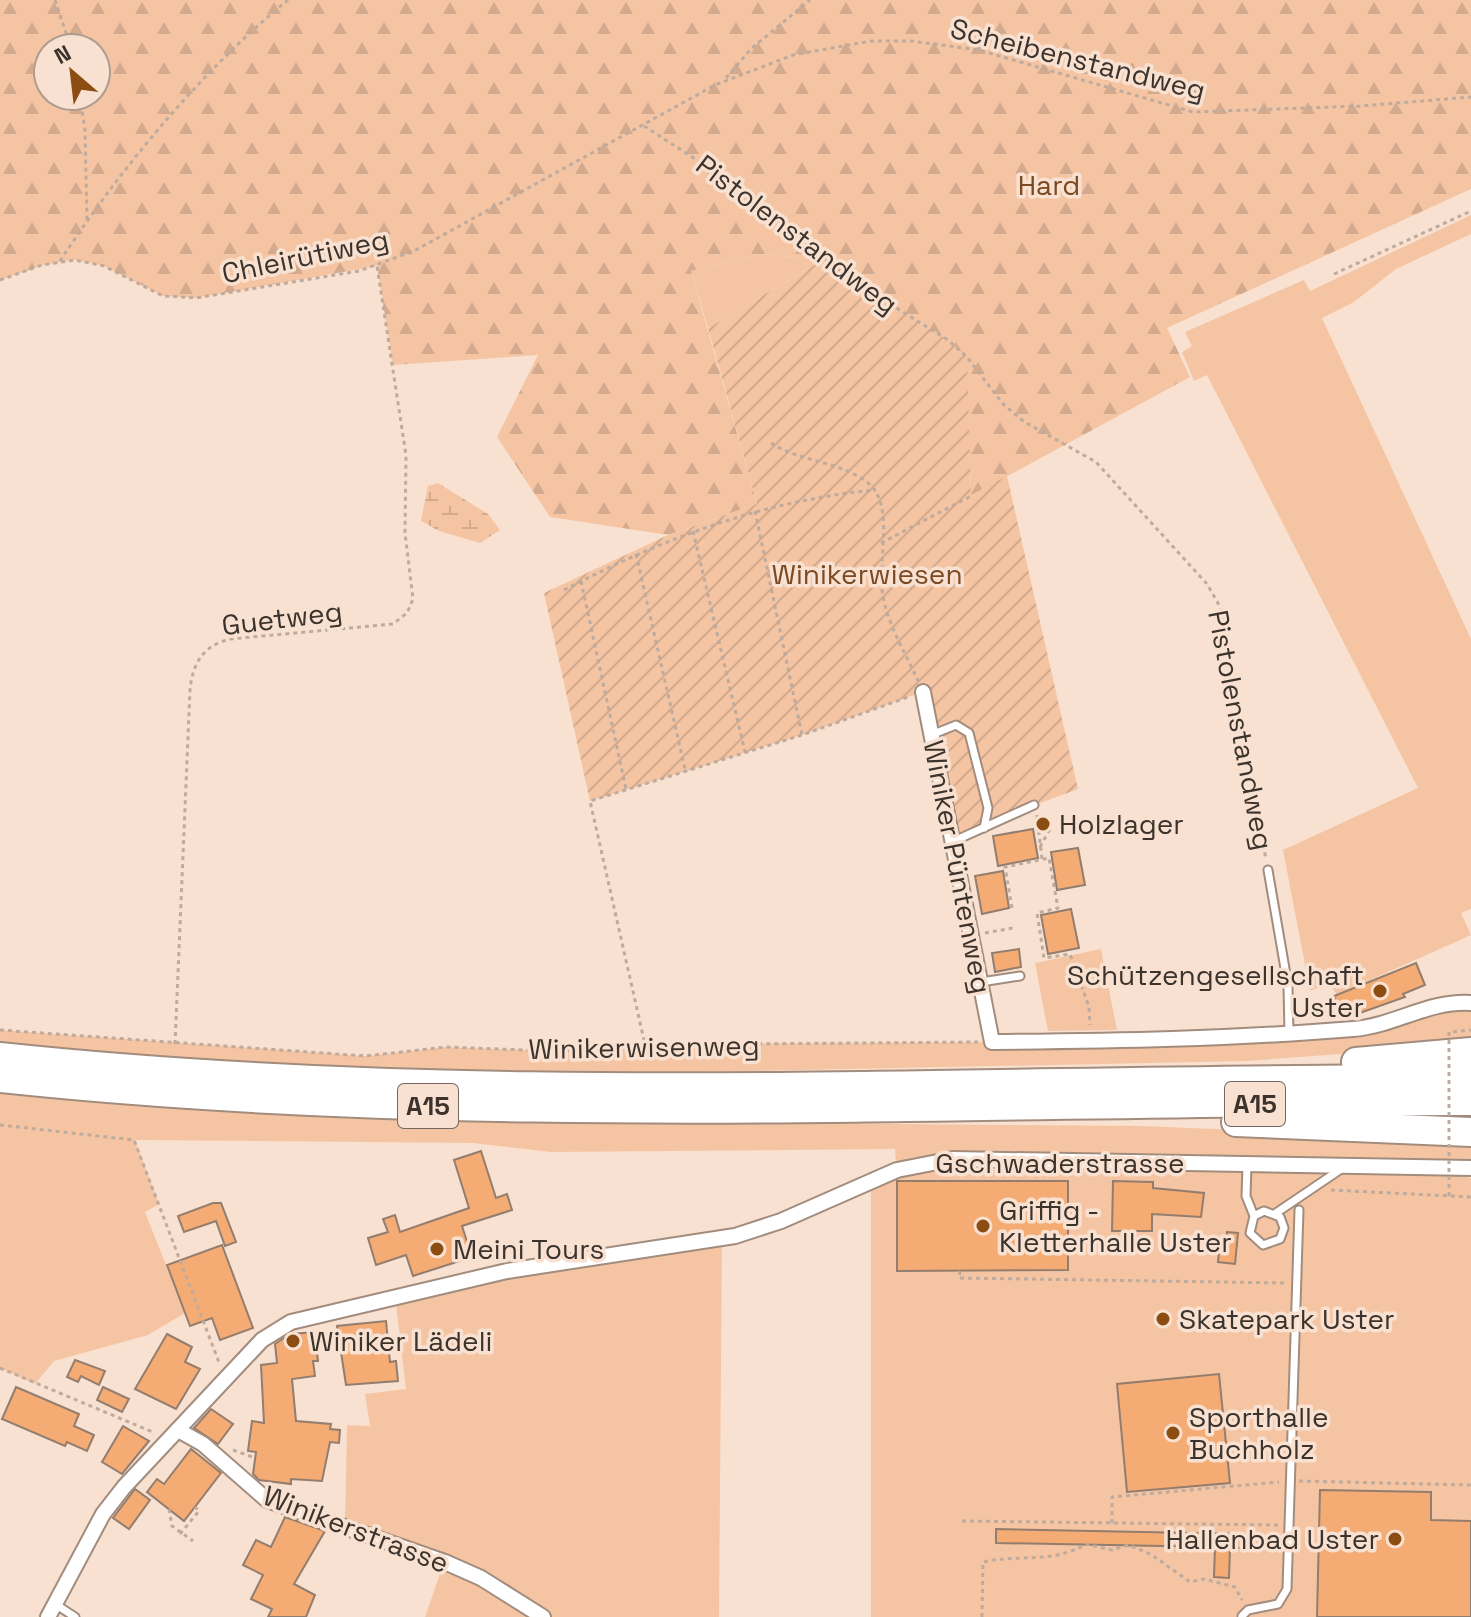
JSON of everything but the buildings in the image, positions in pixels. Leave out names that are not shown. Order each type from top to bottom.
[{"type":"highway","points":[[1136,1081],[1177,1073],[1287,1068],[1471,1052]]},
{"type":"highway","name":"A15","points":[[0,1057],[282,1077],[488,1085],[866,1086],[1471,1079]]},
{"type":"highway","name":"A15","points":[[0,1078],[119,1091],[350,1104],[675,1110],[1471,1101]]},
{"type":"highway","points":[[1038,1108],[1060,1119],[1471,1132]]},
{"type":"street","name":"Winiker Püntenweg","points":[[923,692],[992,1042]]},
{"type":"street","points":[[992,1042],[1091,1041],[1356,1029],[1433,1005],[1471,1003]]},
{"type":"street","name":"Gschwaderstrasse","points":[[52,1611],[103,1514],[262,1340],[291,1322],[507,1271],[735,1236],[781,1221],[871,1179],[924,1163],[993,1157],[1471,1168]]},
{"type":"street","name":"Winikerstrasse","points":[[174,1434],[203,1444],[267,1500],[457,1567],[481,1578],[543,1617]]},
{"type":"lane","points":[[931,735],[956,725],[969,733],[988,808],[984,828]]},
{"type":"lane","points":[[954,841],[997,819],[1034,805]]},
{"type":"lane","name":"Pistolenstandweg","points":[[1268,870],[1288,986],[1289,1033]]},
{"type":"lane","points":[[981,982],[1020,976]]},
{"type":"lane","points":[[1247,1163],[1246,1196],[1254,1216],[1250,1233],[1263,1245],[1275,1243],[1284,1228]]},
{"type":"lane","points":[[1254,1216],[1264,1211],[1276,1213],[1347,1165]]},
{"type":"lane","points":[[1245,1613],[1283,1600],[1287,1589],[1299,1210]]},
{"type":"lane","points":[[1276,1213],[1284,1228]]},
{"type":"lane","points":[[1284,1228],[1298,1229]]},
{"type":"lane","points":[[52,1611],[75,1617]]},
{"type":"path","points":[[55,0],[66,32]]},
{"type":"path","points":[[60,261],[87,220],[223,57],[288,0]]},
{"type":"path","points":[[723,81],[752,48],[810,0]]},
{"type":"path","name":"Scheibenstandweg","points":[[644,126],[723,81],[755,67],[833,46],[911,41],[979,50],[1193,112],[1360,106],[1471,97]]},
{"type":"path","points":[[82,112],[87,220]]},
{"type":"path","name":"Chleirütiweg","points":[[0,280],[60,261],[104,266],[152,293],[179,299],[377,266],[414,251],[644,126]]},
{"type":"path","name":"Pistolenstandweg","points":[[644,126],[742,189],[848,278],[948,340],[1013,413],[1084,454],[1108,472],[1196,571],[1218,603],[1225,623],[1268,870]]},
{"type":"path","points":[[1334,274],[1471,211]]},
{"type":"path","name":"Guetweg","points":[[175,1044],[190,690],[196,662],[207,649],[230,639],[379,627],[401,619],[411,606],[404,524],[405,444],[377,266]]},
{"type":"path","points":[[646,1049],[590,801],[802,735],[923,692],[885,606],[881,503],[876,490],[857,476],[787,452],[771,443]]},
{"type":"path","points":[[564,590],[636,554],[755,511],[876,490]]},
{"type":"path","points":[[881,543],[971,496]]},
{"type":"path","points":[[755,511],[802,735]]},
{"type":"path","points":[[693,531],[745,752]]},
{"type":"path","points":[[636,554],[685,771]]},
{"type":"path","points":[[581,581],[626,789]]},
{"type":"path","points":[[1034,805],[1042,859]]},
{"type":"path","points":[[1040,847],[1051,827]]},
{"type":"path","points":[[1012,908],[1005,867],[1049,858],[1058,908],[1037,913],[1044,958],[1070,954],[1089,1007],[1091,1041]]},
{"type":"path","points":[[971,935],[1013,928]]},
{"type":"path","name":"Winikerwisenweg","points":[[0,1030],[365,1056],[446,1047],[646,1049],[992,1042]]},
{"type":"path","points":[[1449,1196],[1449,1032],[1471,1030]]},
{"type":"path","points":[[0,1125],[134,1140],[226,1379]]},
{"type":"path","points":[[1299,1210],[1330,1189],[1471,1197]]},
{"type":"path","points":[[960,1271],[959,1278],[1296,1283]]},
{"type":"path","points":[[0,1368],[174,1434]]},
{"type":"path","points":[[224,1444],[242,1456],[255,1458]]},
{"type":"path","points":[[180,1534],[199,1511],[195,1507]]},
{"type":"path","points":[[169,1509],[172,1526],[193,1541]]},
{"type":"path","points":[[962,1521],[1289,1525]]},
{"type":"path","points":[[982,1617],[983,1562],[1044,1559],[1073,1552],[1086,1544],[1112,1550],[1129,1545],[1152,1555],[1190,1582],[1204,1579],[1235,1587],[1245,1613]]},
{"type":"green space","name":"Hard","points":[[0,0],[1471,0],[1471,189],[1167,328],[1190,377],[971,496],[966,357],[948,340],[823,260],[759,254],[691,271],[757,504],[668,535],[550,517],[497,437],[538,355],[393,365],[377,266],[196,298],[163,296],[104,266],[75,260],[43,265],[0,280]]},
{"type":"green space","points":[[1471,215],[1471,234],[1396,269],[1354,302],[1322,318],[1471,639],[1471,909],[1461,913],[1471,935],[1337,995],[1329,983],[1310,991],[1283,850],[1418,788],[1207,375],[1194,381],[1182,352],[1192,346],[1185,332],[1304,280],[1310,291]]},
{"type":"green space","points":[[759,254],[823,260],[708,328],[691,271]]},
{"type":"green space","name":"Winikerwiesen","points":[[823,260],[948,340],[967,357],[971,495],[1007,476],[1078,789],[997,819],[954,841],[922,692],[802,735],[590,801],[544,593],[668,535],[757,504],[708,328]]},
{"type":"green space","points":[[438,483],[488,514],[500,530],[480,543],[439,531],[421,521],[428,486]]},
{"type":"green space","points":[[1101,949],[1117,1030],[1048,1031],[1035,963]]},
{"type":"green space","points":[[1471,1003],[1471,1044],[1248,1061],[551,1075],[258,1064],[0,1044],[0,1030],[365,1056],[446,1047],[552,1051],[738,1044],[992,1042],[1356,1029]]},
{"type":"green space","points":[[0,1091],[618,1122],[1140,1126],[1471,1139],[1471,1162],[993,1151],[949,1152],[896,1163],[895,1149],[551,1152],[473,1143],[135,1140],[159,1204],[145,1212],[185,1313],[148,1335],[54,1361],[35,1384],[0,1368]]},
{"type":"green space","points":[[957,1166],[1449,1174],[1471,1178],[1471,1617],[871,1617],[871,1179]]},
{"type":"green space","points":[[722,1238],[719,1617],[425,1617],[444,1562],[345,1526],[347,1425],[370,1426],[365,1394],[406,1389],[395,1296]]},
{"type":"place","name":"Holzlager","points":[[1043,824]]},
{"type":"place","name":"Schützengesellschaft Uster","points":[[1380,991]]},
{"type":"place","name":"Griffig - Kletterhalle Uster","points":[[983,1226]]},
{"type":"place","name":"Meini Tours","points":[[437,1249]]},
{"type":"place","name":"Skatepark Uster","points":[[1163,1319]]},
{"type":"place","name":"Winiker Lädeli","points":[[293,1341]]},
{"type":"place","name":"Sporthalle Buchholz","points":[[1173,1433]]},
{"type":"place","name":"Hallenbad Uster","points":[[1395,1539]]}]
